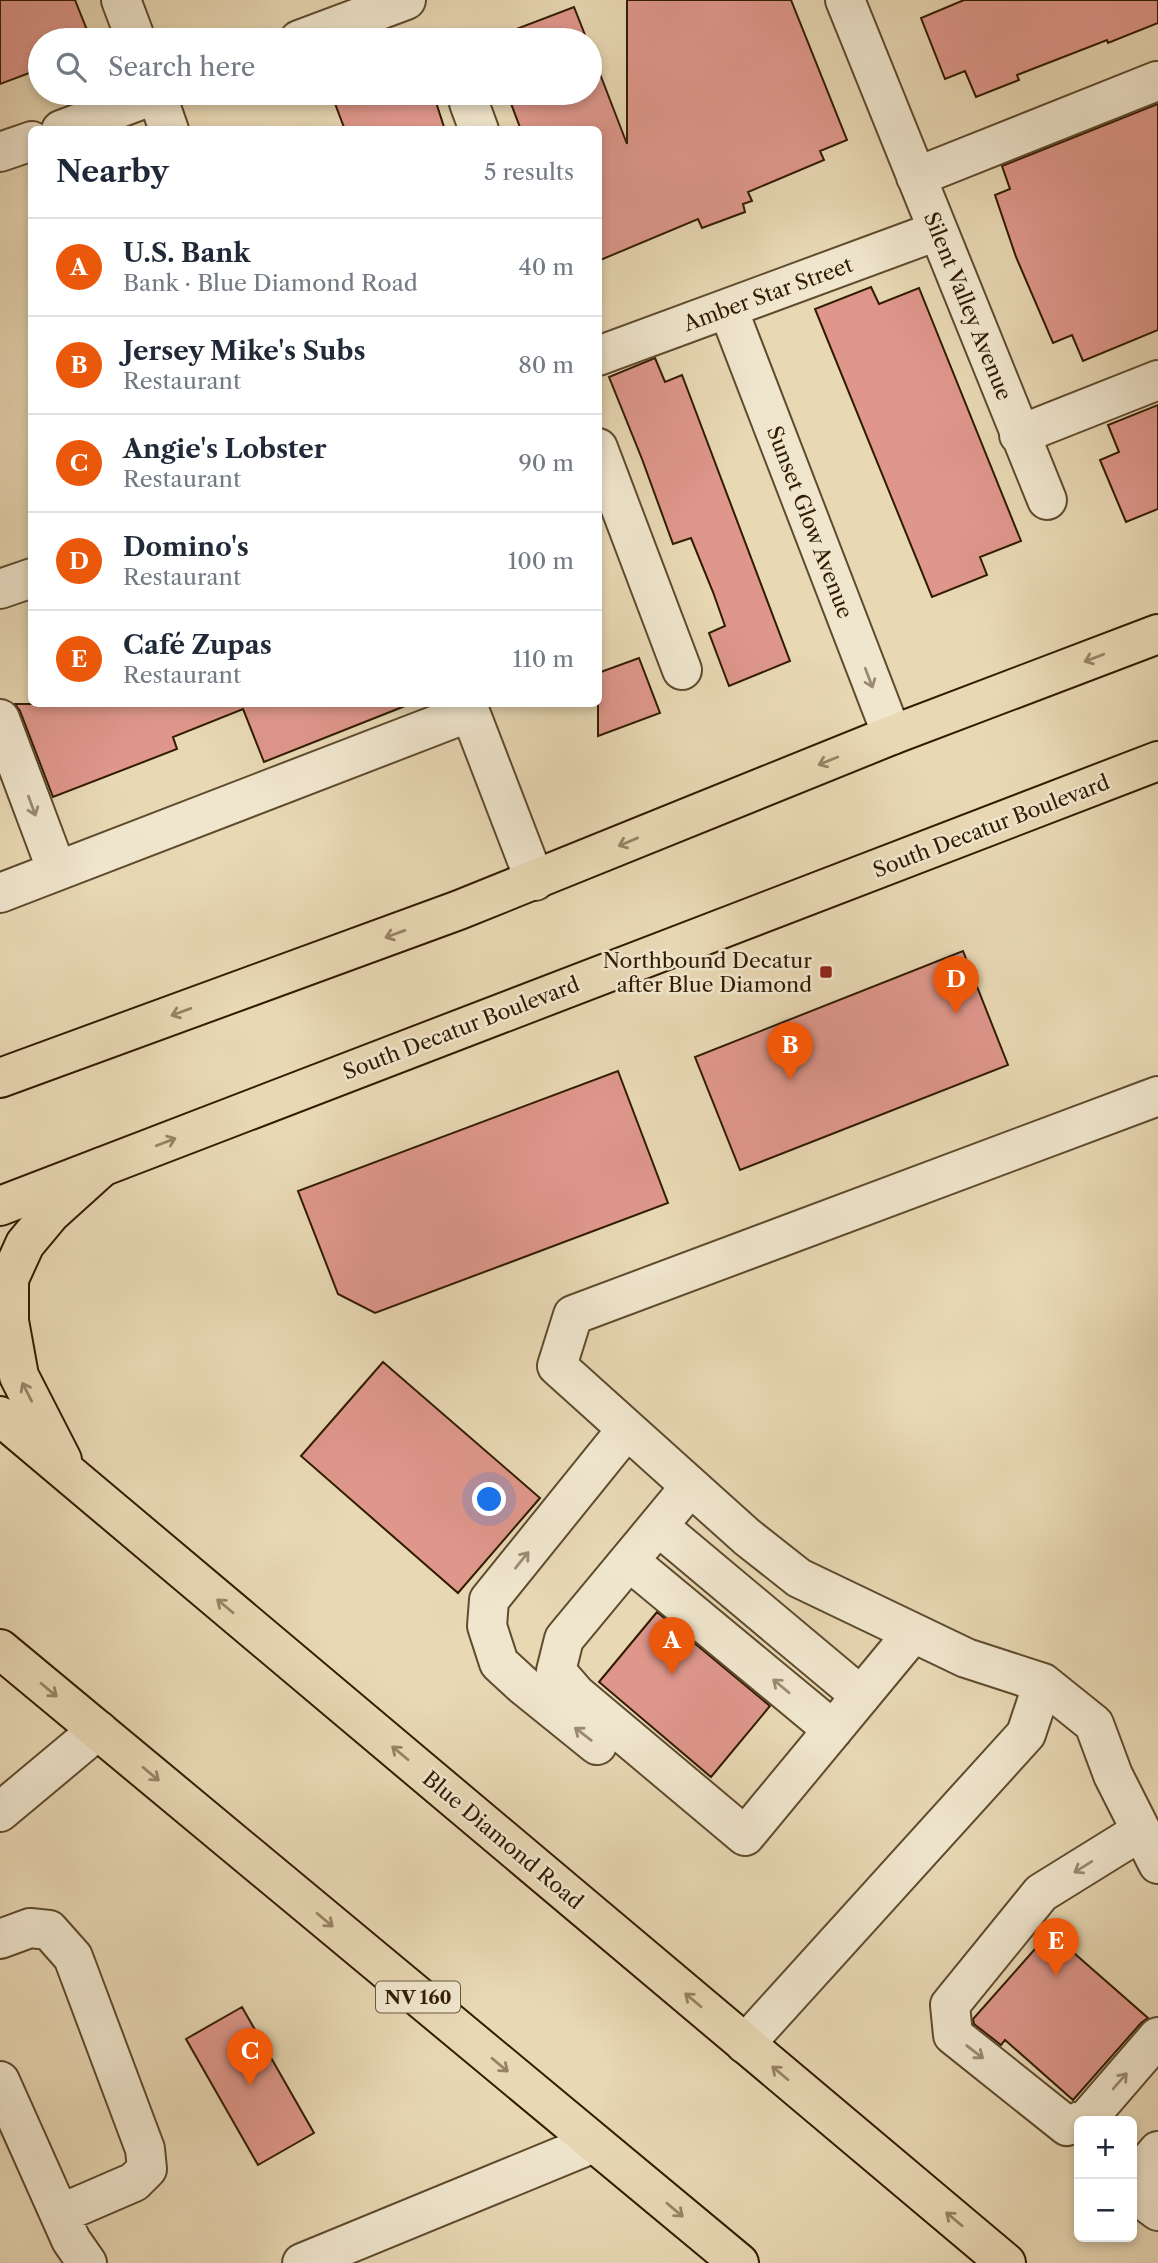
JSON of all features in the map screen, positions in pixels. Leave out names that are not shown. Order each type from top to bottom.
[{"type":"main road","points":[[0,1078],[535,881],[690,815],[1158,634]]},
{"type":"main road","name":"South Decatur Boulevard","points":[[0,1206],[1158,761]]},
{"type":"main road","points":[[69,1475],[19,1376],[9,1321],[9,1279],[25,1244],[50,1213],[103,1167]]},
{"type":"main road","name":"Blue Diamond Road","points":[[0,1416],[1006,2263]]},
{"type":"main road","name":"NV 160","points":[[0,1649],[739,2263]]},
{"type":"street","points":[[121,0],[132,28]]},
{"type":"street","name":"Silent Valley Avenue","points":[[845,0],[1047,500]]},
{"type":"street","points":[[329,28],[391,3]]},
{"type":"street","points":[[916,177],[1157,81]]},
{"type":"street","points":[[71,126],[126,105]]},
{"type":"street","points":[[161,105],[168,126]]},
{"type":"street","points":[[0,152],[28,142]]},
{"type":"street","name":"Amber Star Street","points":[[602,355],[937,231]]},
{"type":"street","name":"Sunset Glow Avenue","points":[[728,309],[892,736]]},
{"type":"street","points":[[1019,435],[1158,380]]},
{"type":"street","points":[[602,459],[682,670]]},
{"type":"street","points":[[0,589],[28,579]]},
{"type":"street","points":[[0,893],[469,708],[535,881]]},
{"type":"street","points":[[0,719],[57,872]]},
{"type":"street","points":[[1074,2123],[1067,2126],[953,2035],[950,2005],[1041,1893],[1150,1847],[1113,1775],[1094,1724],[1043,1683],[966,1658],[799,1578],[747,1537],[557,1366],[573,1315],[1158,1096]]},
{"type":"street","points":[[627,1429],[489,1600],[487,1626],[499,1663],[524,1686],[652,1788],[681,1782]]},
{"type":"street","points":[[690,1487],[564,1639],[556,1671],[576,1694],[745,1836],[913,1633]]},
{"type":"street","points":[[644,1543],[848,1712]]},
{"type":"street","points":[[745,2043],[1026,1734],[1043,1683]]},
{"type":"street","points":[[0,1812],[98,1730]]},
{"type":"street","points":[[0,1939],[30,1928],[49,1930],[73,1958],[145,2149],[147,2169],[134,2182],[60,2214]]},
{"type":"street","points":[[1090,2116],[1158,2038]]},
{"type":"street","points":[[0,2081],[71,2240],[87,2263]]},
{"type":"street","points":[[302,2263],[594,2143]]},
{"type":"street","points":[[1147,2164],[1146,2202],[1158,2211]]},
{"type":"building","points":[[0,0],[75,0],[86,28],[28,28],[28,74],[0,84]]},
{"type":"building","points":[[627,0],[791,0],[847,140],[820,151],[824,160],[748,192],[752,201],[743,204],[745,212],[702,228],[698,219],[602,259],[602,126],[519,126],[512,105],[602,105],[602,79],[627,144]]},
{"type":"building","points":[[964,0],[1158,0],[1158,23],[1017,75],[1019,80],[976,97],[965,71],[945,79],[921,18]]},
{"type":"building","points":[[574,7],[582,28],[519,28]]},
{"type":"building","points":[[1158,104],[1158,330],[1083,361],[1072,335],[1053,343],[1016,257],[995,195],[1010,189],[1002,166]]},
{"type":"building","points":[[336,105],[437,105],[444,126],[343,126]]},
{"type":"building","points":[[871,287],[879,304],[919,288],[1021,541],[980,557],[987,575],[932,597],[815,309]]},
{"type":"building","points":[[655,358],[665,382],[682,375],[790,661],[729,686],[709,633],[725,626],[713,592],[691,538],[673,544],[609,377]]},
{"type":"building","points":[[1158,405],[1158,509],[1126,522],[1100,460],[1119,452],[1108,425]]},
{"type":"building","points":[[639,658],[660,713],[598,736],[598,707],[602,707],[602,672]]},
{"type":"building","points":[[15,704],[28,704],[28,707],[402,707],[264,762],[243,709],[173,737],[177,749],[53,797]]},
{"type":"building","points":[[963,951],[1008,1065],[740,1170],[695,1057]]},
{"type":"building","points":[[618,1071],[668,1203],[375,1313],[338,1294],[298,1191]]},
{"type":"building","points":[[383,1362],[540,1498],[458,1593],[301,1456]]},
{"type":"building","points":[[657,1612],[770,1706],[711,1777],[599,1682]]},
{"type":"building","points":[[1050,1932],[1148,2018],[1073,2100],[1005,2040],[1001,2045],[974,2024],[973,2019]]},
{"type":"building","points":[[242,2007],[314,2133],[258,2165],[186,2039]]},
{"type":"place","name":"Northbound Decatur after Blue Diamond","points":[[826,972]]},
{"type":"place","name":"Domino's","points":[[956,1014]]},
{"type":"place","name":"Jersey Mike's Subs","points":[[790,1080]]},
{"type":"place","name":"U.S. Bank","points":[[672,1675]]},
{"type":"place","name":"Café Zupas","points":[[1056,1976]]},
{"type":"place","name":"Angie's Lobster","points":[[250,2086]]}]
